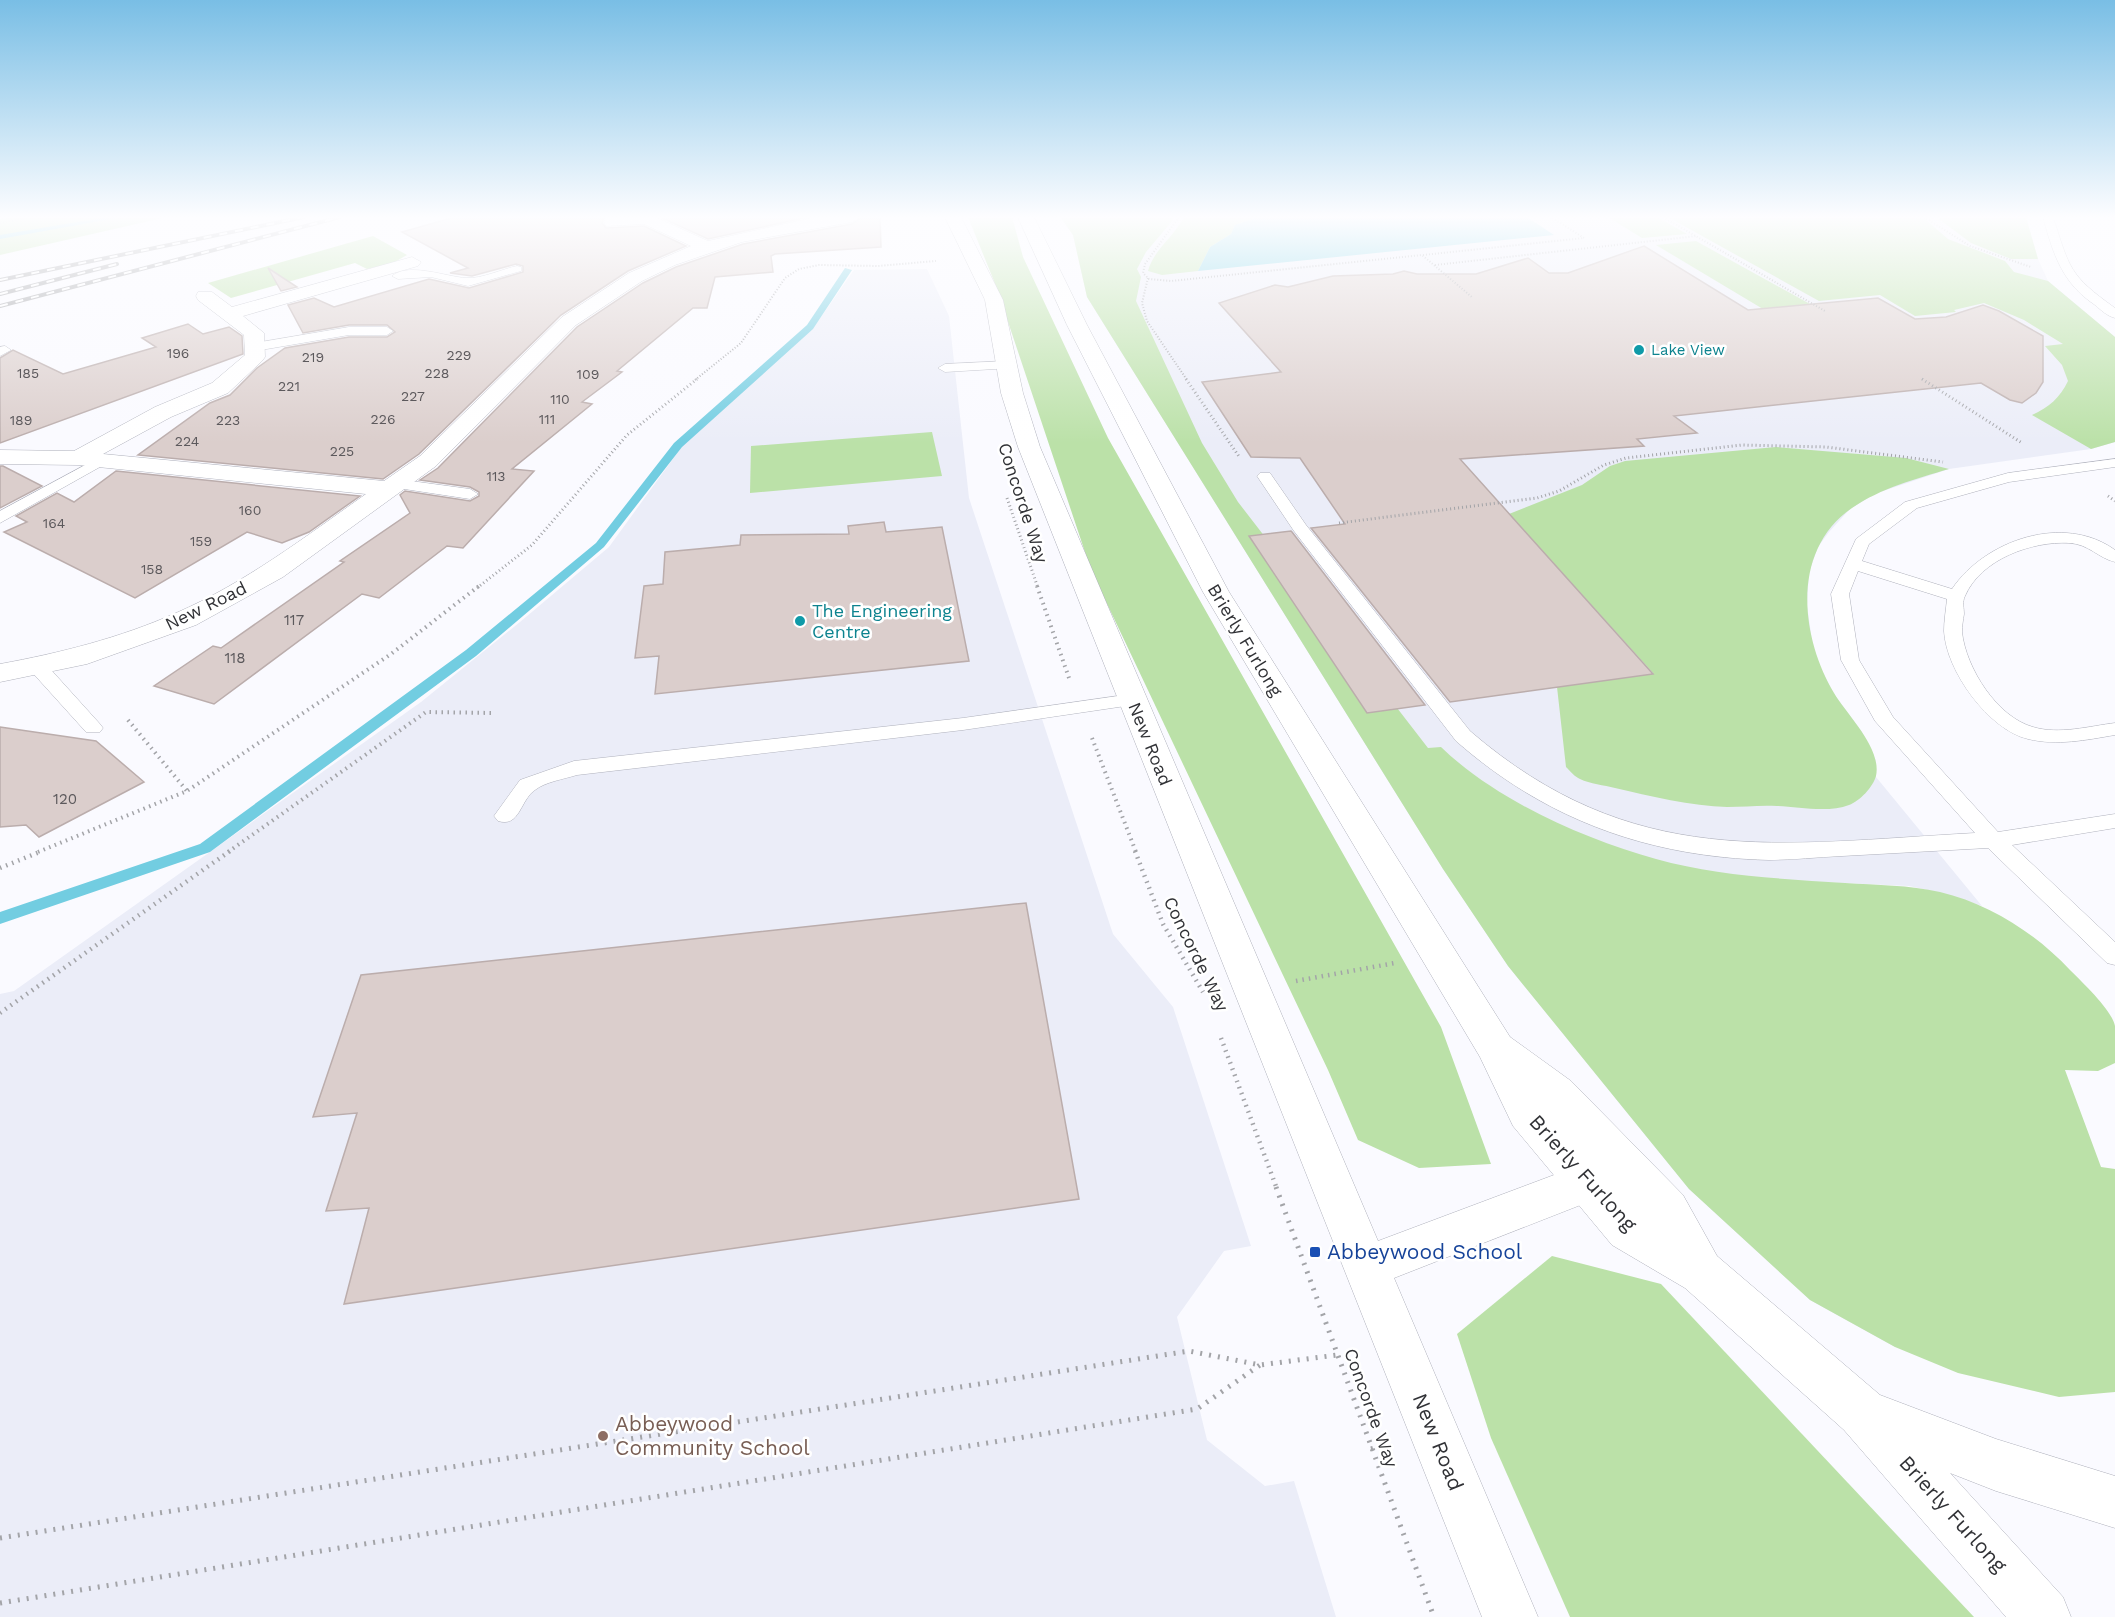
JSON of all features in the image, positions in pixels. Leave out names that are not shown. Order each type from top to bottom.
[{"type":"street","points":[[231,313],[311,292]]},
{"type":"street","name":"New Road","points":[[0,673],[77,658],[186,619],[274,571],[392,487],[456,435],[543,344],[592,302],[608,292]]},
{"type":"street","name":"New Road","points":[[990,292],[994,300],[1023,431],[1250,989],[1510,1617]]},
{"type":"street","name":"Brierly Furlong","points":[[1062,292],[1216,592],[1436,955],[1494,1046],[1528,1113],[1628,1230],[1701,1272],[1862,1412],[2043,1617]]},
{"type":"street","points":[[78,458],[163,412],[220,388],[255,357],[254,333],[231,313],[205,296]]},
{"type":"street","points":[[0,457],[78,458],[392,487]]},
{"type":"street","name":"Brierly Furlong","points":[[1494,1046],[1557,1093],[1667,1209],[1701,1272]]},
{"type":"street","points":[[1366,1267],[1586,1183]]},
{"type":"street","name":"Brierly Furlong","points":[[1862,1412],[1996,1465],[2115,1502]]},
{"type":"lane","points":[[2086,292],[2115,314]]},
{"type":"lane","points":[[255,347],[349,331],[387,331]]},
{"type":"lane","points":[[945,368],[1007,365]]},
{"type":"lane","points":[[0,518],[102,460]]},
{"type":"lane","points":[[2115,463],[2008,478],[1911,505],[1862,542],[1840,594],[1851,660],[1885,721],[1993,840],[2115,956]]},
{"type":"lane","points":[[1265,476],[1300,528],[1463,736],[1493,762],[1565,807],[1615,827],[1668,841],[1760,852],[1993,840],[2115,821]]},
{"type":"lane","points":[[392,487],[470,494]]},
{"type":"lane","points":[[2115,557],[2091,541],[2068,537],[2003,550],[1976,570],[1956,596],[1953,631],[1966,670],[1989,705],[2013,727],[2056,737],[2115,729]]},
{"type":"lane","points":[[1853,564],[1956,596]]},
{"type":"lane","points":[[37,666],[93,728]]},
{"type":"lane","points":[[505,816],[527,785],[574,768],[963,724],[1132,700]]},
{"type":"path","points":[[0,868],[187,790],[391,654],[532,545],[627,435],[741,343],[775,292]]},
{"type":"path","points":[[1145,292],[1142,303],[1147,321],[1242,461],[1265,476]]},
{"type":"path","points":[[1467,292],[1473,298]]},
{"type":"path","points":[[1793,292],[1825,311]]},
{"type":"path","points":[[1922,379],[2030,448]]},
{"type":"path","points":[[1300,528],[1537,498],[1559,491],[1604,465],[1626,458],[1742,445],[1826,447],[1885,452],[1946,462],[2008,478]]},
{"type":"path","name":"Concorde Way","points":[[1006,495],[1080,707],[1163,924],[1206,997],[1250,989]]},
{"type":"path","points":[[77,658],[187,790]]},
{"type":"path","points":[[0,1013],[426,712],[493,713]]},
{"type":"path","points":[[1250,989],[1401,962]]},
{"type":"path","name":"Concorde Way","points":[[1218,1031],[1434,1617]]},
{"type":"path","points":[[0,1539],[1189,1351],[1260,1365],[1337,1354]]},
{"type":"path","points":[[0,1603],[1197,1409],[1260,1365]]},
{"type":"shaded area","points":[[838,292],[938,292],[949,316],[969,498],[1113,934],[1173,1007],[1251,1246],[1224,1251],[1177,1317],[1207,1440],[1265,1486],[1294,1481],[1336,1617],[0,1617],[0,994],[14,991],[421,702],[520,622],[609,547],[683,445],[814,327]]},
{"type":"shaded area","name":"Lake View","points":[[1086,292],[2062,292],[2115,337],[2115,442],[2091,449],[1949,469],[1874,494],[1850,509],[1829,532],[1818,547],[1809,572],[1807,605],[1814,655],[1834,694],[1862,732],[1876,761],[1876,777],[1982,906],[1909,886],[1819,882],[1895,1347],[1810,1300],[1689,1189],[1508,966],[1443,869]]},
{"type":"green space","points":[[223,292],[251,292],[231,298]]},
{"type":"green space","points":[[998,292],[1040,292],[1108,438],[1441,1027],[1491,1164],[1419,1168],[1358,1140],[1328,1070],[1091,570]]},
{"type":"green space","points":[[1086,292],[1138,292],[1136,301],[1202,443],[1238,502],[1428,748],[1441,747],[1488,784],[1570,829],[1656,859],[1679,865],[1750,876],[1917,888],[1959,897],[1994,912],[2027,932],[2103,1004],[2115,1026],[2115,1063],[2098,1071],[2065,1070],[2101,1167],[2115,1169],[2115,1392],[2059,1397],[1958,1373],[1895,1347],[1810,1300],[1689,1189],[1508,966],[1443,869]]},
{"type":"green space","points":[[1735,292],[1789,292],[1810,304],[1778,318]]},
{"type":"green space","points":[[1804,292],[2062,292],[2115,337],[2115,442],[2091,449],[2032,415],[2053,401],[2068,381],[2062,365],[2045,346],[2063,344],[2024,320],[1984,303],[1954,310],[1956,312],[1915,316],[1880,295],[1819,301]]},
{"type":"green space","points":[[932,432],[942,476],[750,493],[751,446]]},
{"type":"green space","points":[[1776,447],[1906,458],[1949,469],[1911,480],[1852,508],[1832,526],[1819,547],[1811,570],[1807,595],[1814,646],[1834,693],[1862,732],[1874,754],[1876,776],[1872,785],[1866,793],[1849,805],[1832,809],[1771,806],[1727,807],[1671,800],[1578,778],[1566,767],[1557,687],[1653,673],[1509,514],[1582,485],[1610,466],[1625,461]]},
{"type":"green space","points":[[1552,1256],[1661,1284],[1974,1617],[1570,1617],[1491,1438],[1457,1334]]},
{"type":"building","points":[[383,292],[595,292],[561,315],[419,454],[383,479],[138,455],[210,403],[230,395],[257,368],[285,348],[349,337],[387,337],[395,332],[387,325],[349,325],[303,333],[288,305],[314,298],[334,307]]},
{"type":"building","points":[[629,292],[711,292],[707,308],[693,308],[617,371],[622,372],[582,402],[592,404],[512,469],[534,471],[463,548],[447,546],[379,598],[362,594],[214,704],[154,686],[213,646],[221,648],[410,513],[400,495],[405,491],[470,501],[479,496],[479,492],[470,487],[420,480],[438,468],[577,327]]},
{"type":"building","points":[[1252,292],[1719,292],[1748,310],[1878,298],[1915,319],[1946,317],[1983,305],[1999,311],[2043,336],[2043,382],[2036,393],[2022,403],[2010,400],[1981,383],[1674,416],[1697,433],[1637,439],[1644,446],[1460,459],[1653,674],[1450,702],[1311,528],[1345,524],[1300,458],[1251,457],[1202,382],[1281,372],[1219,303]]},
{"type":"building","points":[[188,324],[203,334],[229,327],[242,336],[243,354],[0,443],[0,358],[13,350],[63,374],[156,347],[142,338]]},
{"type":"building","points":[[0,466],[3,466],[42,486],[0,508]]},
{"type":"building","points":[[116,471],[360,496],[309,532],[282,543],[247,532],[135,598],[4,532],[27,522],[16,516],[57,493],[74,502]]},
{"type":"building","name":"The Engineering Centre","points":[[884,522],[886,532],[942,527],[969,661],[655,694],[659,656],[635,658],[644,586],[663,584],[665,552],[740,545],[741,535],[849,534],[848,526]]},
{"type":"building","points":[[1291,531],[1425,705],[1367,713],[1249,536]]},
{"type":"building","points":[[0,727],[96,741],[144,782],[39,837],[26,825],[0,827]]},
{"type":"building","points":[[1026,903],[1079,1199],[344,1304],[369,1208],[326,1211],[357,1113],[313,1117],[361,975]]},
{"type":"waterway","points":[[0,918],[205,848],[471,653],[600,545],[678,445],[810,327],[833,292]]},
{"type":"railway","points":[[0,294],[6,292]]},
{"type":"railway","points":[[0,306],[52,292]]},
{"type":"place","name":"Lake View","points":[[1639,350]]},
{"type":"place","name":"The Engineering Centre","points":[[800,621]]},
{"type":"place","name":"Abbeywood School","points":[[1315,1252]]},
{"type":"place","name":"Abbeywood Community School","points":[[603,1436]]}]
